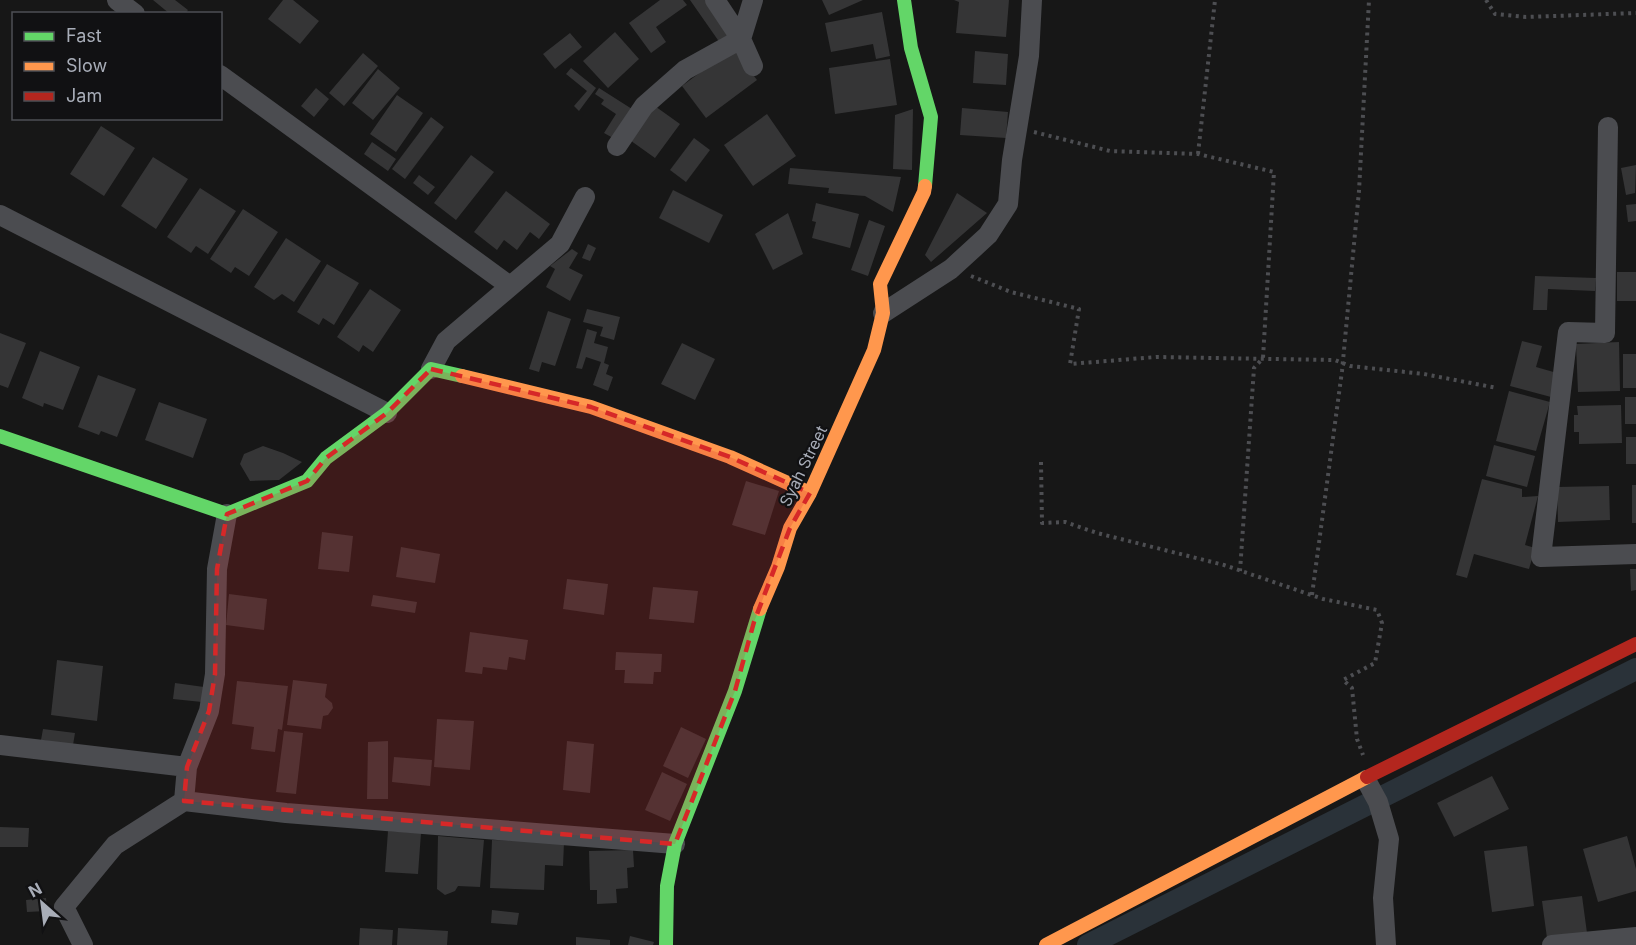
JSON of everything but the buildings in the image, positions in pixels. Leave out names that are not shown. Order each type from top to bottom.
[{"type":"street","points":[[117,0],[132,12]]},
{"type":"street","points":[[715,0],[741,39],[753,66]]},
{"type":"street","points":[[618,146],[644,106],[685,70],[741,39],[753,0]]},
{"type":"street","name":"Syah Street","points":[[666,945],[667,886],[675,844],[735,691],[754,622],[778,567],[790,528],[810,493],[874,350],[883,313],[880,284],[924,192],[931,117],[911,48],[904,0]]},
{"type":"street","points":[[883,313],[951,269],[988,235],[1008,204],[1016,127],[1029,56],[1032,0]]},
{"type":"street","points":[[222,76],[510,285]]},
{"type":"street","points":[[1608,127],[1605,333],[1568,332],[1541,557],[1636,554]]},
{"type":"street","points":[[0,436],[227,514],[307,481],[326,458],[387,413],[431,369],[446,341],[560,244],[585,197]]},
{"type":"street","points":[[0,215],[387,413]]},
{"type":"street","points":[[431,369],[591,407],[730,457],[776,480],[810,493]]},
{"type":"street","points":[[184,801],[187,767],[209,711],[215,674],[217,569],[227,514]]},
{"type":"street","points":[[1046,945],[1372,786],[1636,644]]},
{"type":"street","points":[[0,745],[187,767]]},
{"type":"street","points":[[1372,786],[1389,839],[1383,898],[1386,945]]},
{"type":"street","points":[[83,945],[64,907],[115,845],[184,801],[286,813],[675,844]]},
{"type":"street","points":[[1552,945],[1636,937]]},
{"type":"path","points":[[1198,154],[1215,0]]},
{"type":"path","points":[[1312,595],[1343,363],[1359,191],[1369,0]]},
{"type":"path","points":[[1485,0],[1495,14],[1526,17],[1636,13]]},
{"type":"path","points":[[1016,127],[1110,150],[1198,154],[1274,172],[1263,358],[1254,368],[1240,571]]},
{"type":"path","points":[[951,269],[1011,292],[1078,309],[1070,364],[1156,357],[1335,360],[1350,366],[1424,374],[1497,388]]},
{"type":"path","points":[[1041,462],[1042,523],[1065,522],[1097,533],[1240,571],[1312,595],[1377,610],[1382,623],[1375,663],[1343,680],[1352,688],[1356,739],[1372,786]]},
{"type":"highlighted area","points":[[431,369],[591,407],[730,457],[810,493],[790,528],[754,622],[735,691],[675,844],[184,801],[187,767],[209,711],[215,674],[217,569],[227,514],[307,481],[326,458],[387,413]]},
{"type":"waterway","points":[[1088,945],[1636,669]]},
{"type":"traffic: fast","points":[[904,0],[911,48],[931,117],[925,186]]},
{"type":"traffic: fast","points":[[0,436],[227,514],[307,481],[326,458],[387,413],[431,369],[462,376]]},
{"type":"traffic: fast","points":[[666,945],[667,886],[675,844],[735,691],[760,609]]},
{"type":"traffic: slow","points":[[760,609],[778,567],[790,528],[810,493],[874,350],[883,313],[880,284],[925,186]]},
{"type":"traffic: slow","points":[[462,376],[591,407],[730,457],[810,493]]},
{"type":"traffic: slow","points":[[1046,945],[1367,777]]},
{"type":"traffic: jam","points":[[1367,777],[1636,644]]}]
